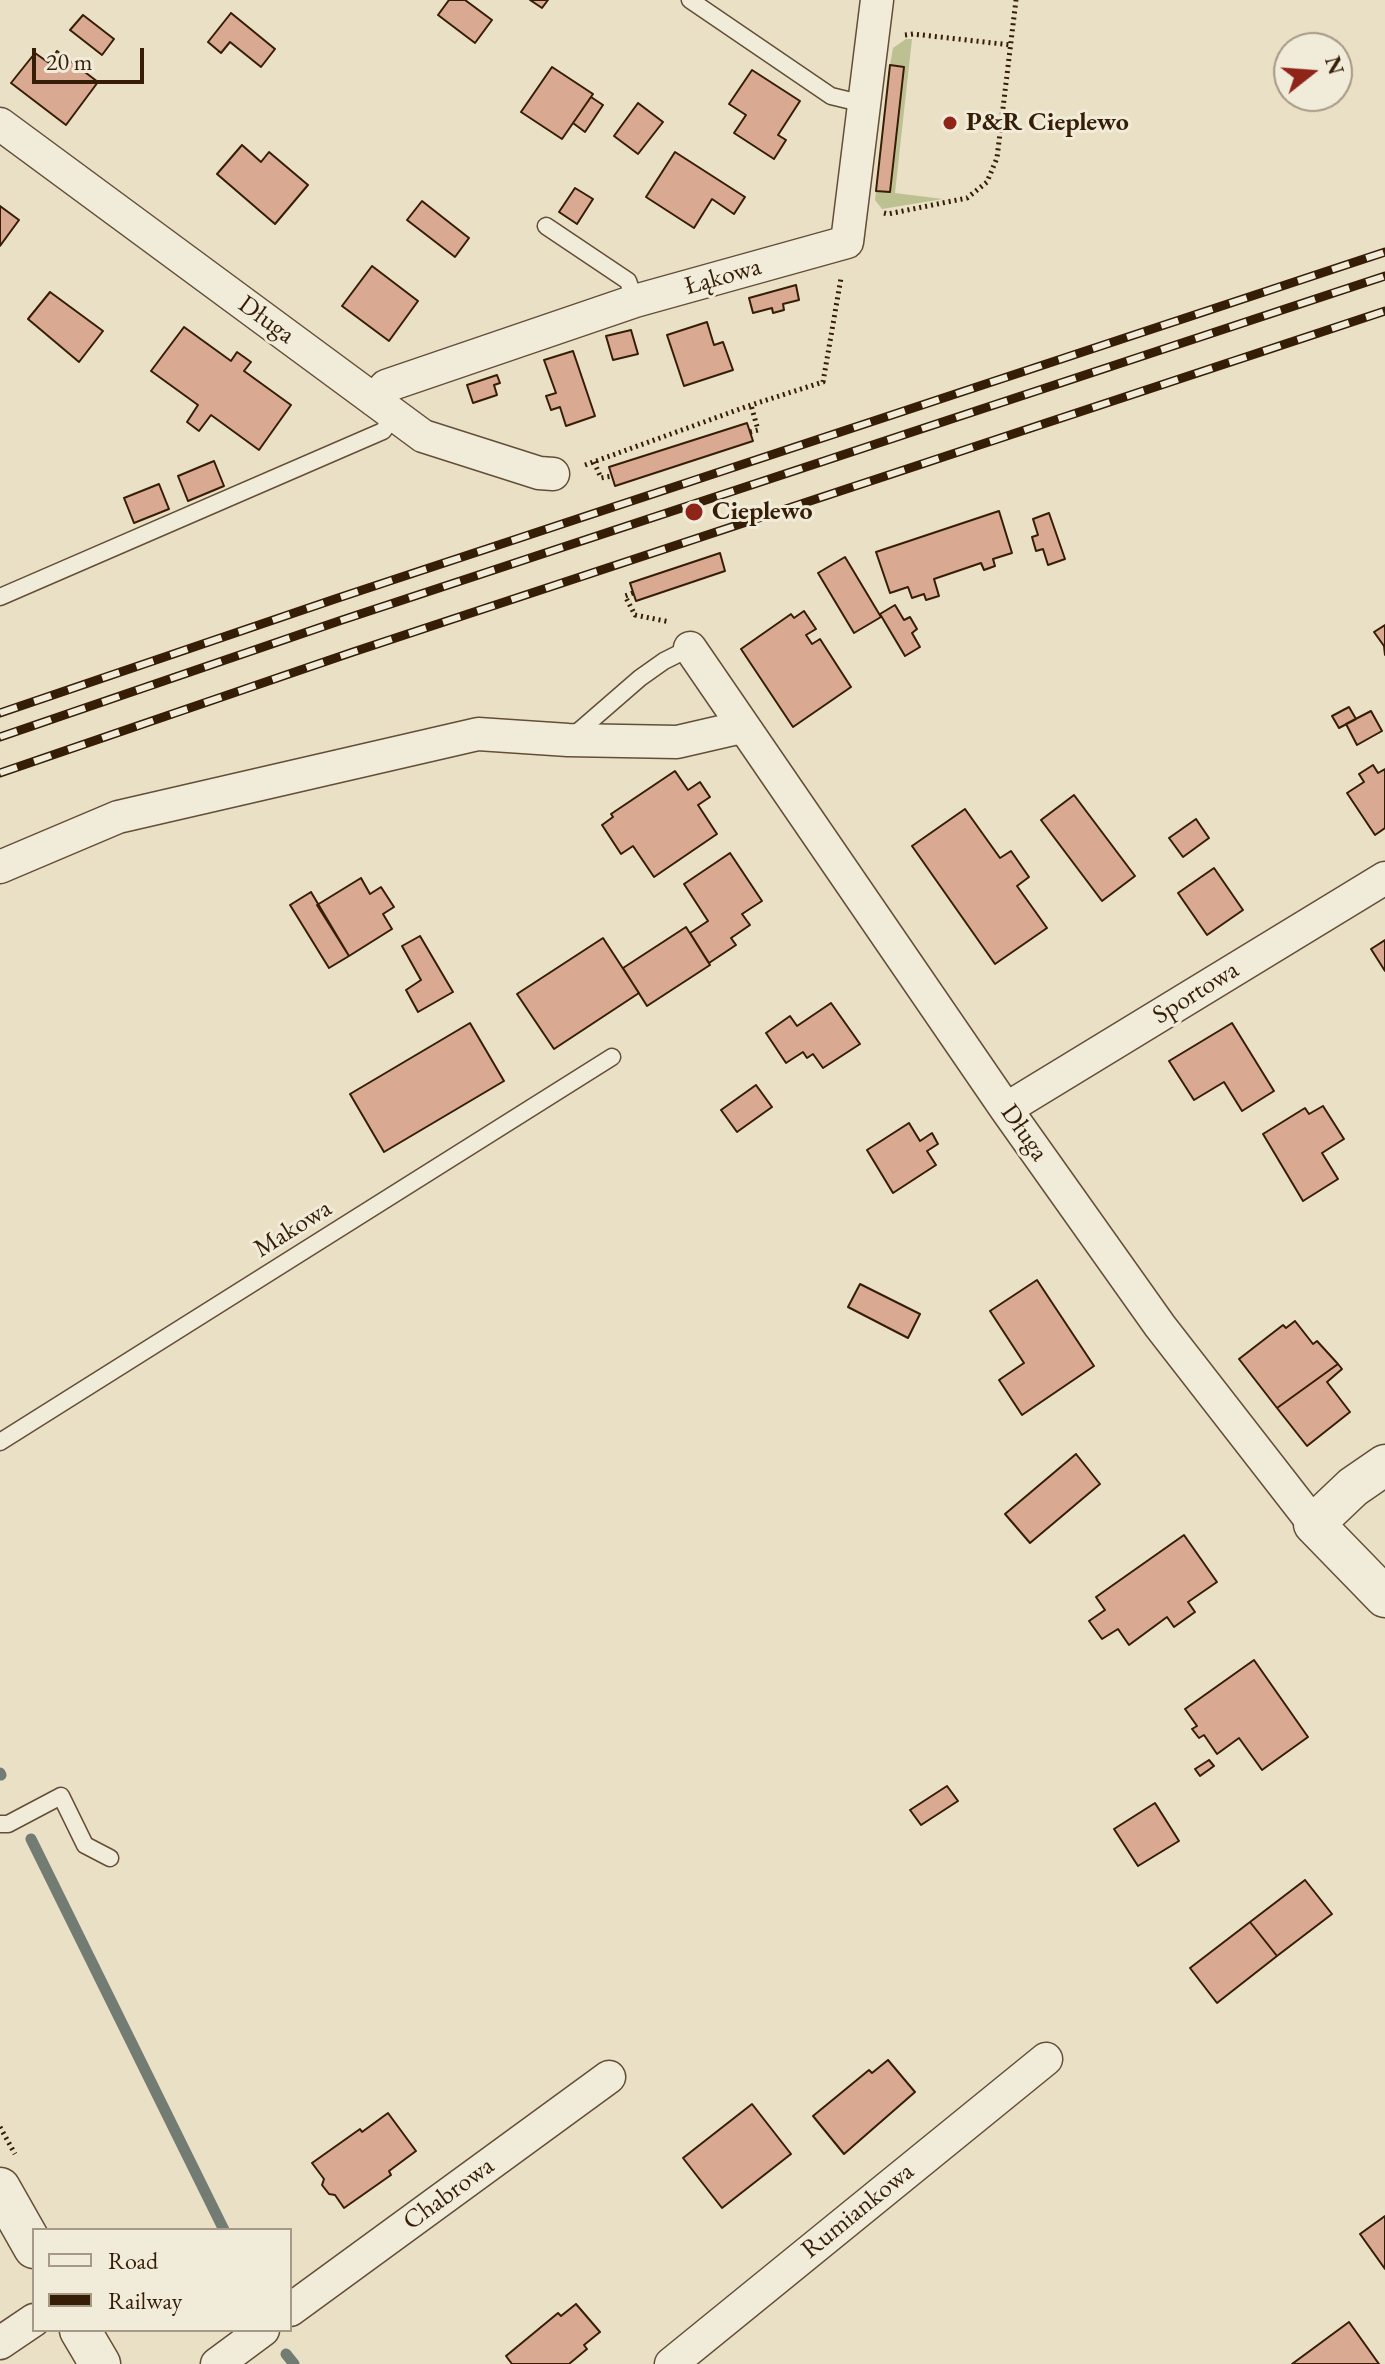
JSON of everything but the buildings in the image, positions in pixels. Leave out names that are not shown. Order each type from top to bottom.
[{"type":"street","points":[[847,242],[877,0]]},
{"type":"street","name":"Długa","points":[[0,124],[423,436],[539,473],[553,474]]},
{"type":"street","name":"Łąkowa","points":[[384,408],[386,386],[635,301],[847,242]]},
{"type":"street","name":"Długa","points":[[690,648],[1006,1109],[1160,1326],[1314,1524],[1385,1597]]},
{"type":"street","points":[[0,867],[118,817],[478,734],[677,742],[742,727]]},
{"type":"street","name":"Sportowa","points":[[1006,1109],[1385,878]]},
{"type":"street","points":[[1314,1524],[1353,1487],[1385,1465]]},
{"type":"street","name":"Rumiankowa","points":[[671,2364],[1046,2059]]},
{"type":"street","name":"Chabrowa","points":[[292,2309],[609,2077]]},
{"type":"street","points":[[0,2188],[32,2244]]},
{"type":"street","points":[[0,2343],[32,2321]]},
{"type":"street","points":[[81,2332],[100,2364]]},
{"type":"street","points":[[217,2364],[260,2332]]},
{"type":"lane","points":[[690,0],[831,96],[864,104]]},
{"type":"lane","points":[[546,226],[628,281],[635,301]]},
{"type":"lane","points":[[0,597],[383,431],[384,408]]},
{"type":"lane","points":[[568,740],[640,678],[690,648]]},
{"type":"lane","name":"Makowa","points":[[0,1442],[612,1057]]},
{"type":"lane","points":[[0,1824],[8,1824],[61,1796],[85,1845],[110,1858]]},
{"type":"path","points":[[878,206],[888,214],[967,198],[987,182],[997,158],[1016,0]]},
{"type":"path","points":[[898,42],[900,38],[913,34],[1011,45]]},
{"type":"path","points":[[553,474],[823,382],[847,242]]},
{"type":"path","points":[[750,432],[758,430],[751,405]]},
{"type":"path","points":[[594,462],[601,478],[612,476]]},
{"type":"path","points":[[633,593],[625,596],[635,615],[669,621],[690,648]]},
{"type":"green space","points":[[906,39],[912,39],[895,193],[943,199],[882,209],[875,200],[876,191],[890,191],[904,67],[890,65],[893,48]]},
{"type":"waterway","points":[[31,1839],[223,2228]]},
{"type":"waterway","points":[[286,2354],[294,2364]]},
{"type":"railway","points":[[0,713],[1385,252]]},
{"type":"railway","points":[[0,737],[342,620],[1385,276]]},
{"type":"railway","points":[[0,773],[353,652],[1385,311]]},
{"type":"place","name":"P&R Cieplewo","points":[[950,123]]},
{"type":"place","name":"Cieplewo","points":[[694,512]]}]
